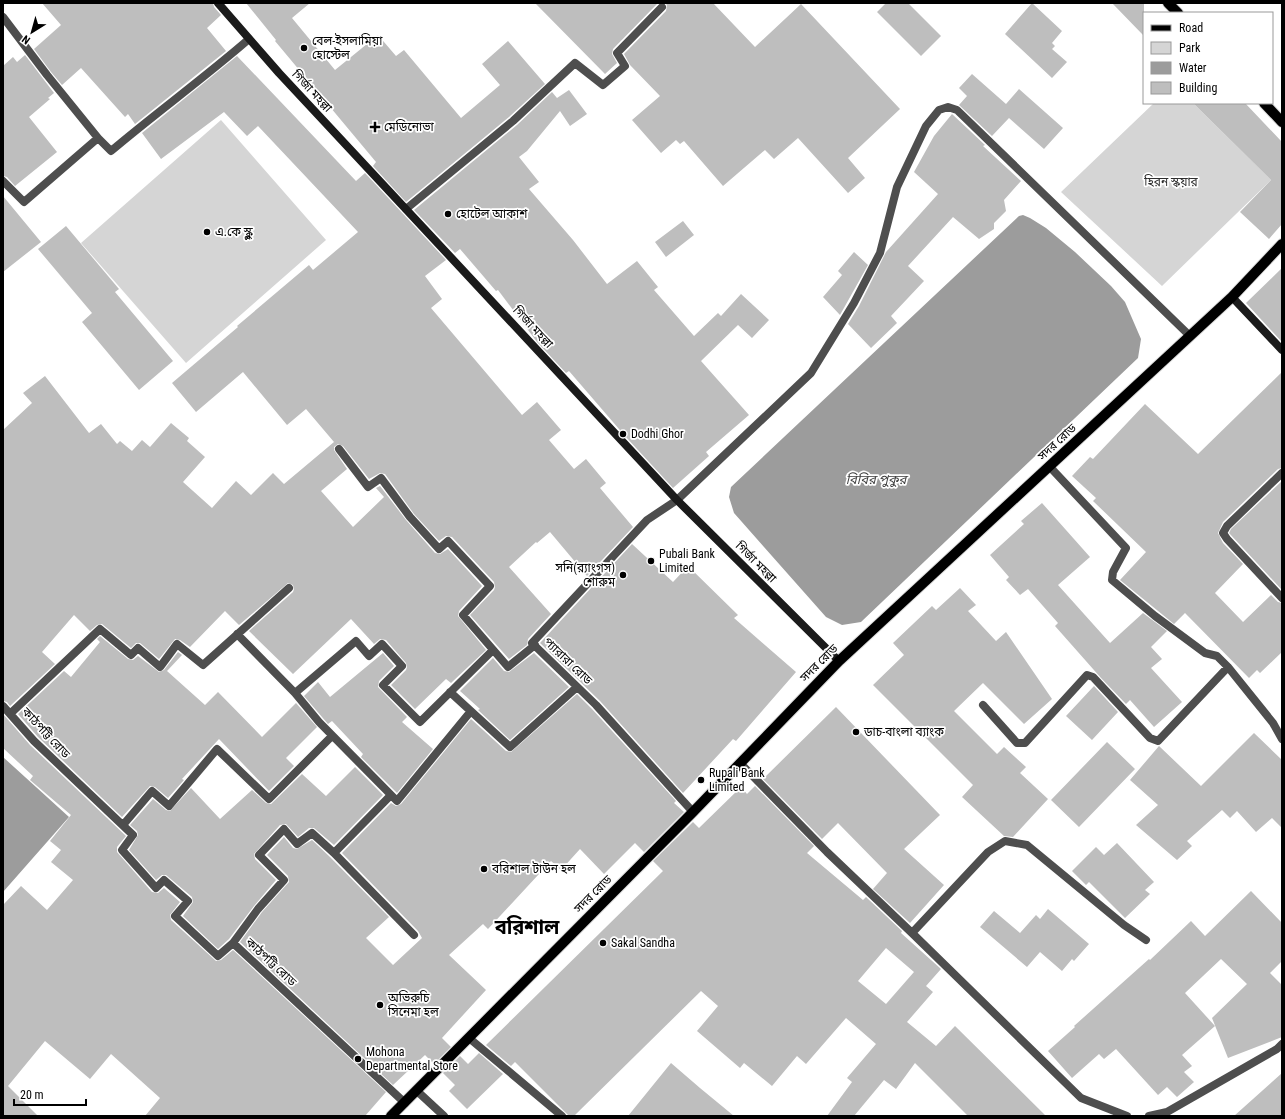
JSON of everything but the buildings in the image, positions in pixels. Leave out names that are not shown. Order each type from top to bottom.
[{"type":"main road","name":"গির্জা মহল্লা","points":[[218,3],[279,73],[677,500],[838,661]]},
{"type":"main road","points":[[1168,3],[1177,12]]},
{"type":"main road","points":[[1265,104],[1282,122]]},
{"type":"main road","name":"সদর রোড","points":[[391,1116],[693,812],[838,661],[1232,297],[1282,244]]},
{"type":"main road","points":[[1232,297],[1282,350]]},
{"type":"street","points":[[406,209],[513,121],[575,63],[603,85],[625,66],[617,53],[662,7]]},
{"type":"street","points":[[3,17],[47,75],[98,138],[111,151],[156,113],[204,78],[249,40]]},
{"type":"street","points":[[677,500],[811,373],[854,303],[880,253],[897,187],[926,126],[939,110],[948,107],[957,110],[1190,336]]},
{"type":"street","points":[[3,180],[24,202],[98,138]]},
{"type":"street","points":[[340,449],[368,487],[381,478],[410,516],[440,549],[448,541],[490,586],[463,615],[508,667],[535,646]]},
{"type":"street","points":[[1050,466],[1126,548],[1113,572],[1112,580],[1155,616],[1205,653],[1217,656],[1228,667],[1274,723],[1282,739]]},
{"type":"street","points":[[1282,473],[1227,526],[1223,533],[1282,598]]},
{"type":"street","name":"প্যারারা রোড","points":[[677,500],[648,520],[532,643],[596,705],[693,812]]},
{"type":"street","points":[[11,713],[100,629],[131,655],[138,648],[160,667],[177,644],[203,665],[289,588]]},
{"type":"street","points":[[237,634],[295,693],[332,736],[397,801],[471,711]]},
{"type":"street","points":[[295,693],[356,641],[370,656],[382,644],[402,666],[383,685],[420,722],[493,650]]},
{"type":"street","points":[[983,705],[1017,743],[1025,743],[1087,676],[1093,678],[1150,738],[1158,741],[1228,667]]},
{"type":"street","points":[[450,692],[510,747],[577,687]]},
{"type":"street","name":"কাঠপট্টি রোড","points":[[3,706],[11,713],[34,741],[133,835],[122,850],[156,888],[164,880],[188,901],[175,916],[218,956],[233,943],[405,1103]]},
{"type":"street","points":[[123,825],[152,791],[169,806],[217,749],[269,799],[332,736]]},
{"type":"street","points":[[740,763],[827,852],[912,932],[1081,1098],[1127,1116]]},
{"type":"street","points":[[334,853],[391,795]]},
{"type":"street","points":[[233,943],[258,909],[284,880],[259,855],[284,829],[297,844],[312,833],[334,853],[414,935]]},
{"type":"street","points":[[912,932],[988,852],[1005,841],[1027,845],[1124,925],[1146,940]]},
{"type":"street","points":[[469,1038],[562,1116]]},
{"type":"street","points":[[1152,1116],[1167,1112],[1277,1049],[1282,1044]]},
{"type":"street","points":[[417,1091],[444,1116]]},
{"type":"green space","name":"হিরন স্কয়ার","points":[[1153,104],[1194,104],[1271,180],[1162,286],[1061,192]]},
{"type":"green space","points":[[221,120],[326,240],[186,363],[81,243]]},
{"type":"water","name":"বিবির পুকুর","points":[[1023,215],[1046,228],[1075,252],[1111,286],[1125,302],[1141,339],[1138,358],[861,622],[842,625],[826,617],[734,513],[729,497],[731,487],[1019,216]]},
{"type":"water","points":[[3,757],[69,817],[3,892]]},
{"type":"place","name":"বেল-ইসলামিয়া হোস্টেল","points":[[304,48]]},
{"type":"place","name":"মেডিনোভা","points":[[375,127]]},
{"type":"place","name":"হোটেল আকাশ","points":[[448,214]]},
{"type":"place","name":"এ.কে স্কুল","points":[[207,232]]},
{"type":"place","name":"Dodhi Ghor","points":[[623,434]]},
{"type":"place","name":"Pubali Bank Limited","points":[[651,561]]},
{"type":"place","name":"সনি(র‌্যাংগস) শোরুম","points":[[623,575]]},
{"type":"place","name":"ডাচ-বাংলা ব্যাংক","points":[[856,732]]},
{"type":"place","name":"Rupali Bank Limited","points":[[701,780]]},
{"type":"place","name":"বরিশাল টাউন হল","points":[[484,869]]},
{"type":"place","name":"Sakal Sandha","points":[[603,943]]},
{"type":"place","name":"অভিরুচি সিনেমা হল","points":[[380,1005]]},
{"type":"place","name":"Mohona Departmental Store","points":[[358,1059]]},
{"type":"district","name":"বরিশাল","points":[[527,927]]}]
